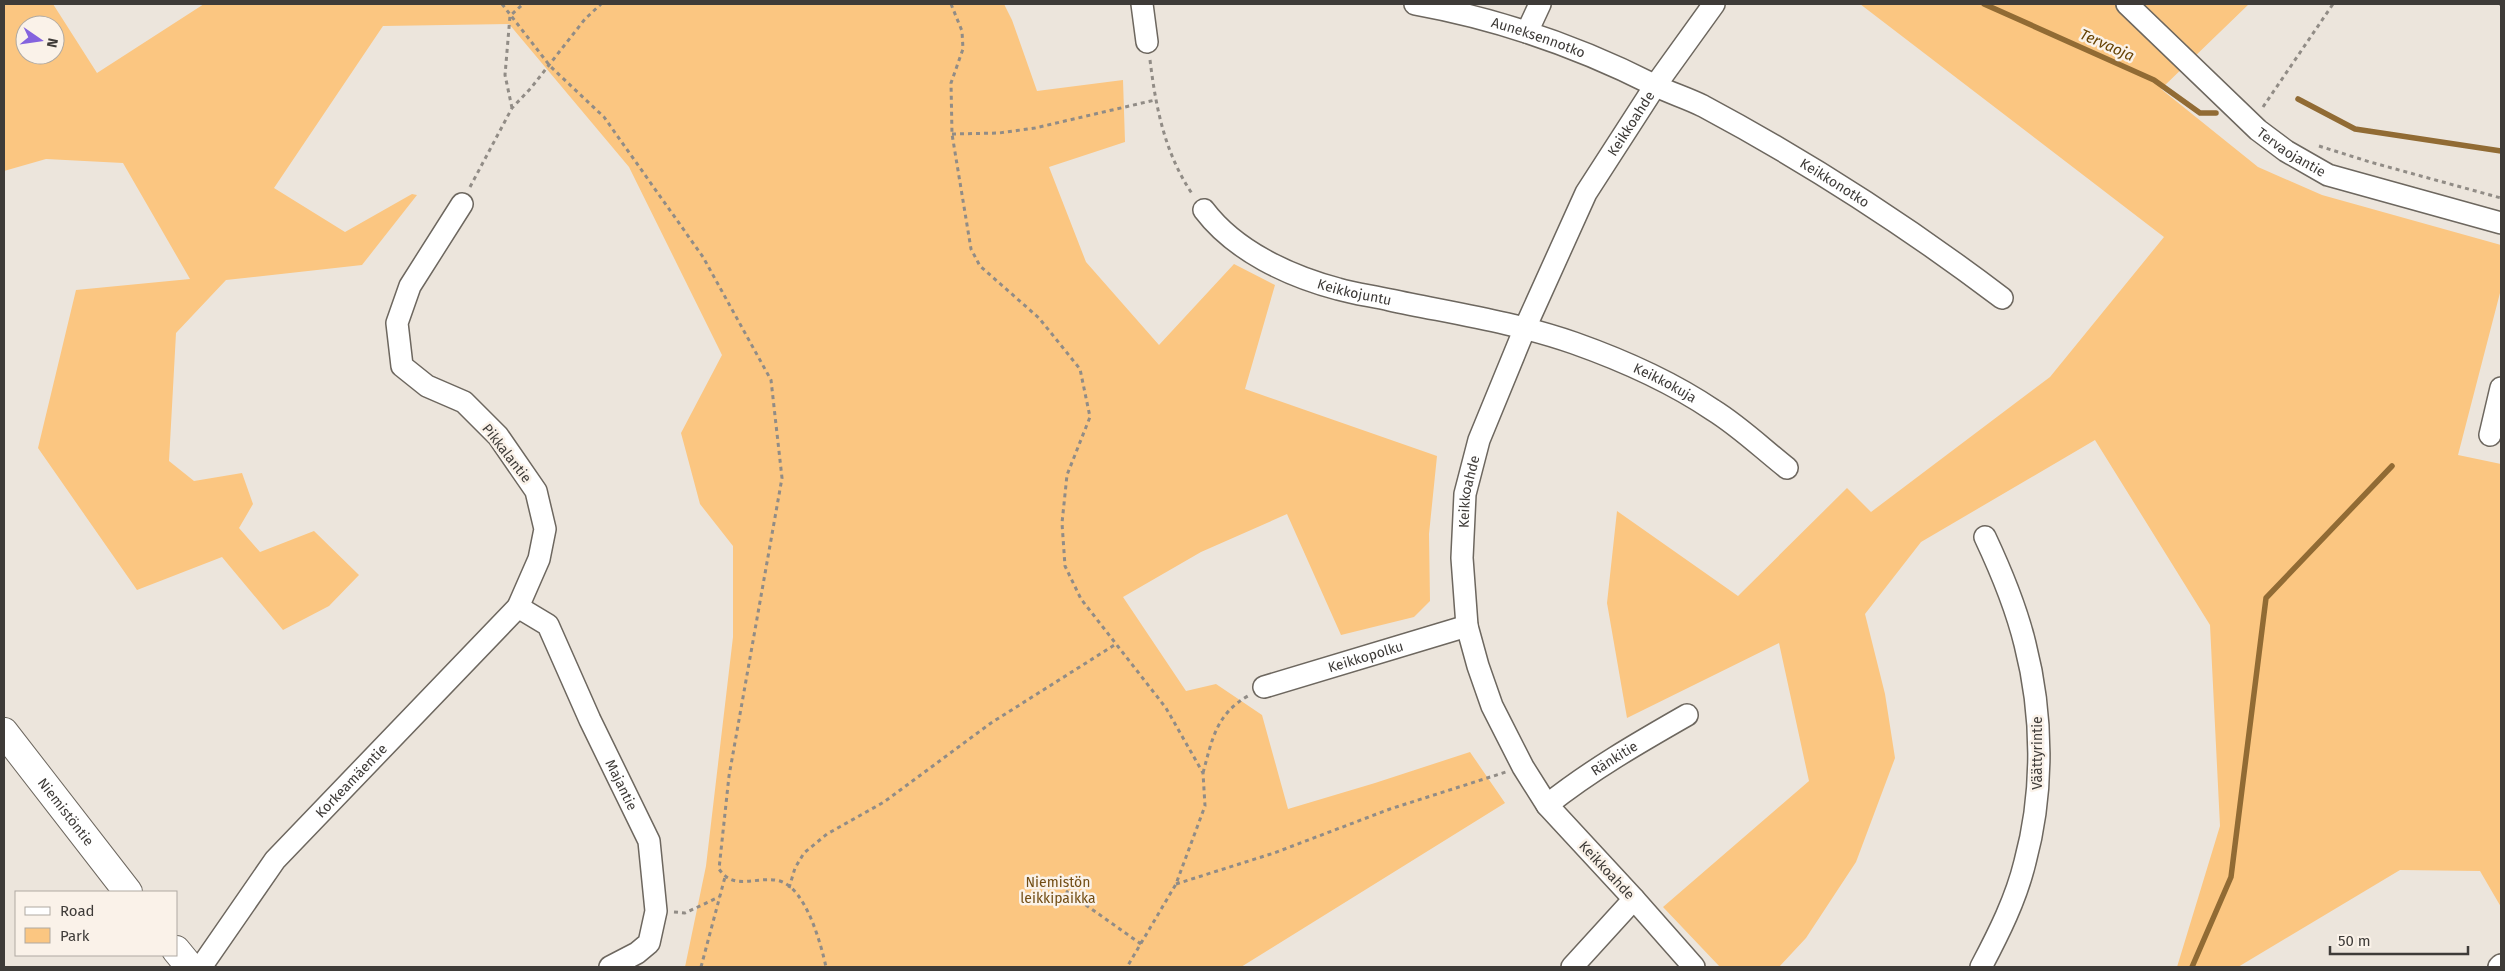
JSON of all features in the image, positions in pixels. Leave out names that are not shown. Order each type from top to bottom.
[{"type":"street","points":[[1142,4],[1147,42]]},
{"type":"street","name":"Auneksennotko","points":[[1415,4],[1527,32],[1635,74],[1655,86]]},
{"type":"street","points":[[1527,32],[1540,4]]},
{"type":"street","name":"Keikkoahde","points":[[1694,967],[1634,899],[1546,805],[1523,767],[1492,706],[1467,626],[1462,558],[1465,494],[1479,440],[1525,328],[1586,193],[1655,86],[1714,4]]},
{"type":"street","name":"Tervaojantie","points":[[2127,4],[2258,130],[2286,151],[2328,176],[2501,223]]},
{"type":"street","name":"Keikkonotko","points":[[1655,86],[1702,105],[1868,202],[1940,251],[2002,298]]},
{"type":"street","name":"Pikkalantie","points":[[462,204],[410,286],[397,323],[402,366],[427,386],[464,402],[498,436],[536,491],[545,529],[539,559],[518,607]]},
{"type":"street","name":"Keikkojuntu","points":[[1204,210],[1216,225],[1237,242],[1271,263],[1299,276],[1338,289],[1525,328]]},
{"type":"street","name":"Keikkokuja","points":[[1525,328],[1574,343],[1647,372],[1714,410],[1787,468]]},
{"type":"street","points":[[2490,435],[2501,388]]},
{"type":"street","name":"Väättyrintie","points":[[1981,967],[2006,918],[2026,862],[2038,792],[2037,703],[2025,643],[2006,584],[1985,537]]},
{"type":"street","name":"Majantie","points":[[518,607],[548,625],[590,720],[649,841],[656,911],[649,943],[637,953],[610,967]]},
{"type":"street","name":"Korkeamäentie","points":[[201,967],[274,860],[518,607]]},
{"type":"street","name":"Keikkopolku","points":[[1264,687],[1467,626]]},
{"type":"street","name":"Ränkitie","points":[[1546,805],[1578,780],[1619,753],[1687,715]]},
{"type":"street","name":"Niemistöntie","points":[[4,732],[127,891]]},
{"type":"street","points":[[1572,967],[1634,899]]},
{"type":"street","points":[[178,952],[190,967]]},
{"type":"path","points":[[502,4],[550,66],[604,117],[703,256],[771,380],[782,478],[729,776],[719,869],[725,877],[733,882],[780,881],[789,888],[804,902],[821,944],[826,967]]},
{"type":"path","points":[[512,108],[505,75],[510,16],[523,4]]},
{"type":"path","points":[[462,204],[512,108],[550,66],[585,20],[601,4]]},
{"type":"path","points":[[951,4],[962,30],[963,49],[952,83],[952,134],[971,249],[980,266],[1040,318],[1080,369],[1090,417],[1067,475],[1062,523],[1065,566],[1081,599],[1166,708],[1203,773]]},
{"type":"path","points":[[2263,107],[2333,4]]},
{"type":"path","points":[[1147,42],[1155,100],[1164,138],[1180,176],[1204,210]]},
{"type":"path","points":[[952,134],[999,133],[1035,128],[1155,100]]},
{"type":"path","points":[[2256,101],[2270,114]]},
{"type":"path","points":[[2311,141],[2320,146],[2370,162],[2501,198]]},
{"type":"path","points":[[789,888],[795,868],[804,853],[827,834],[884,802],[991,723],[1116,644]]},
{"type":"path","points":[[1127,967],[1176,884],[1205,806],[1203,773],[1215,730],[1233,704],[1264,687]]},
{"type":"path","points":[[1176,884],[1274,853],[1390,809],[1523,767]]},
{"type":"path","points":[[701,967],[725,877]]},
{"type":"path","points":[[1066,891],[1141,944]]},
{"type":"path","points":[[656,911],[685,913],[720,897]]},
{"type":"green space","name":"Niemistön leikkipaikka","points":[[4,4],[53,4],[60,15],[15,15],[15,65],[65,65],[65,23],[97,73],[204,4],[1004,4],[1012,20],[1037,91],[1123,80],[1125,142],[1049,167],[1086,262],[1159,345],[1234,264],[1275,285],[1245,389],[1437,456],[1429,534],[1430,601],[1414,617],[1341,635],[1287,514],[1201,552],[1123,597],[1186,691],[1216,684],[1262,715],[1288,809],[1470,752],[1505,803],[1241,967],[685,967],[706,866],[733,637],[733,546],[700,504],[681,433],[722,355],[629,167],[509,24],[383,26],[274,188],[345,232],[412,194],[417,195],[362,265],[226,280],[176,333],[169,461],[194,481],[242,473],[253,504],[239,528],[260,552],[314,531],[359,575],[329,606],[283,630],[222,557],[137,590],[38,448],[76,290],[190,279],[123,163],[46,159],[4,171]]},
{"type":"green space","points":[[1860,4],[2249,4],[2161,89],[2258,167],[2322,195],[2501,245],[2501,289],[2458,455],[2501,464],[2501,907],[2480,871],[2400,870],[2238,967],[2177,967],[2220,826],[2210,625],[2095,440],[1921,542],[1865,614],[1885,694],[1895,758],[1856,862],[1806,938],[1779,967],[1720,967],[1663,907],[1809,781],[1779,643],[1627,718],[1607,603],[1617,511],[1738,596],[1847,488],[1871,512],[2050,377],[2164,237]]},
{"type":"waterway","name":"Tervaoja","points":[[1984,4],[2154,80],[2200,113],[2216,113]]},
{"type":"waterway","name":"Tervaoja","points":[[2298,99],[2355,129],[2501,151]]},
{"type":"waterway","points":[[2192,967],[2231,877],[2266,598],[2392,466]]}]
